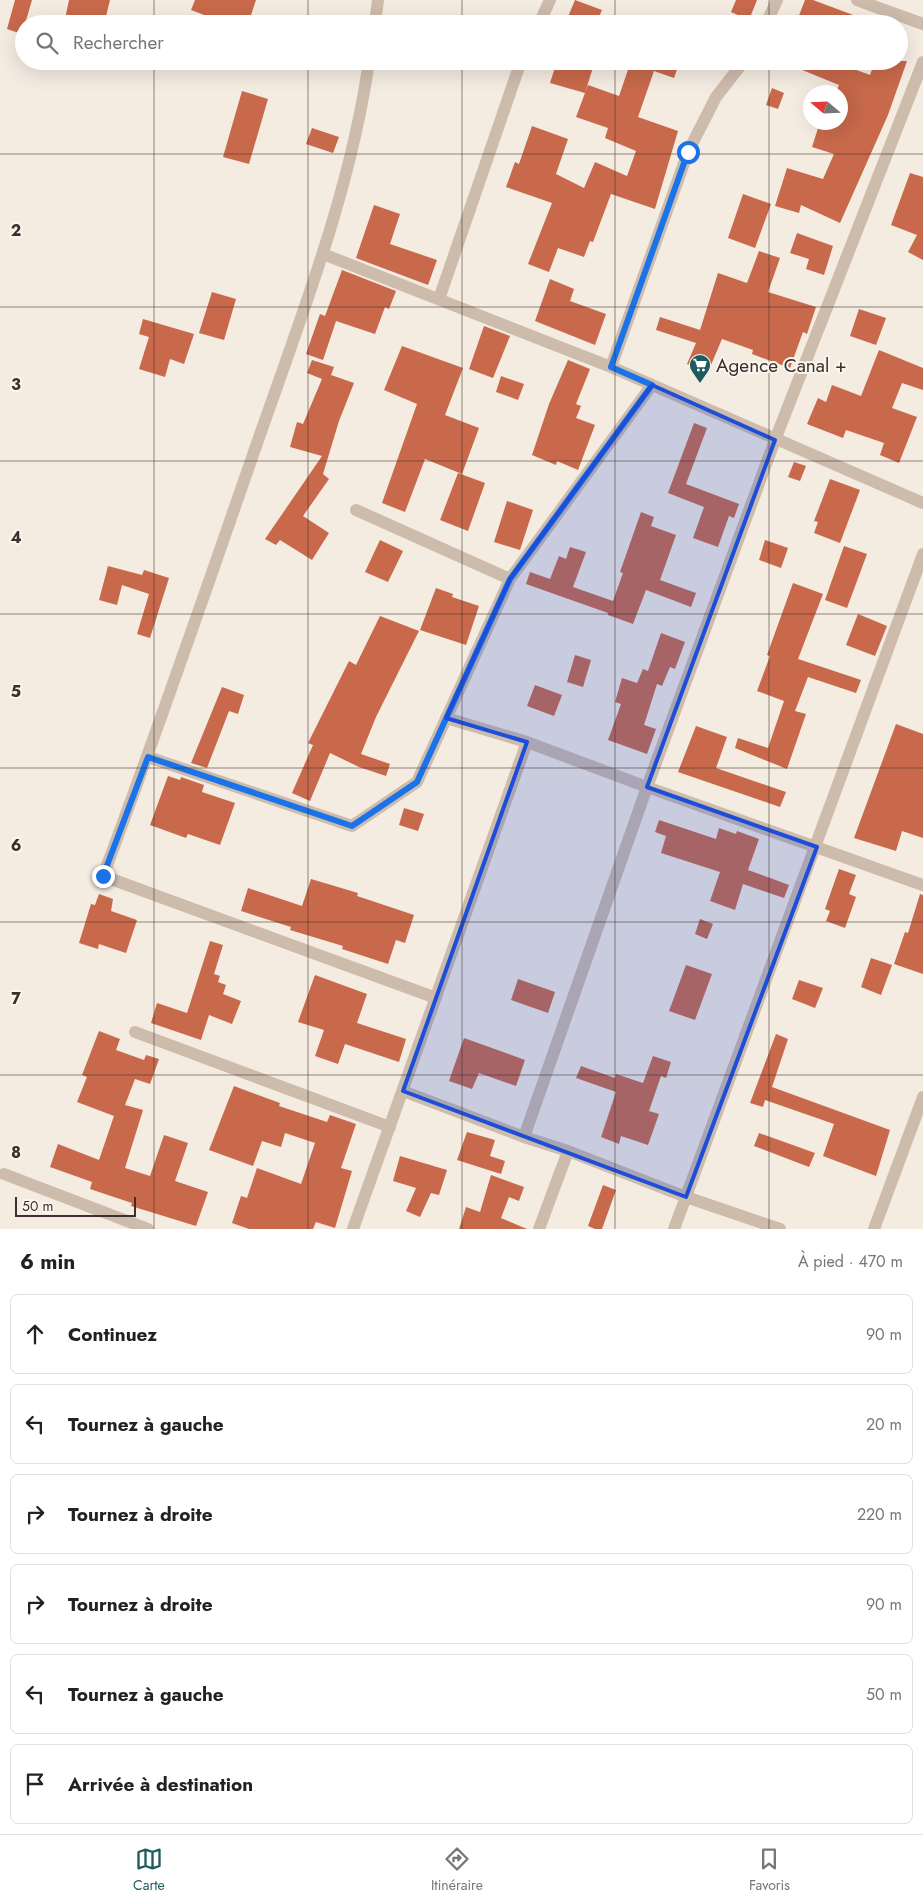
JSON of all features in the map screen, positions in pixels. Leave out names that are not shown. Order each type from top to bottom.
[{"type":"street","points":[[376,15],[378,0]]},
{"type":"street","points":[[543,15],[550,0]]},
{"type":"street","points":[[770,15],[777,0]]},
{"type":"street","points":[[857,0],[898,15]]},
{"type":"street","points":[[908,19],[923,24]]},
{"type":"street","points":[[524,1137],[647,787],[775,440],[923,62]]},
{"type":"street","points":[[368,70],[362,108],[323,254],[148,757],[103,876],[436,998]]},
{"type":"street","points":[[439,299],[518,70]]},
{"type":"street","points":[[611,367],[688,152],[716,97],[737,70]]},
{"type":"street","points":[[323,254],[611,367],[923,503]]},
{"type":"street","points":[[148,757],[352,826],[417,782],[510,579],[652,385]]},
{"type":"street","points":[[356,510],[510,579]]},
{"type":"street","points":[[674,1229],[817,847],[923,554]]},
{"type":"street","points":[[446,718],[527,742],[647,787],[923,885]]},
{"type":"street","points":[[353,1229],[527,742]]},
{"type":"street","points":[[135,1032],[390,1126]]},
{"type":"street","points":[[403,1091],[524,1137],[568,1151],[686,1197],[780,1229]]},
{"type":"street","points":[[874,1229],[923,1096]]},
{"type":"street","points":[[539,1229],[568,1151]]},
{"type":"street","points":[[4,1174],[148,1229]]},
{"type":"highlighted area","points":[[652,385],[775,440],[647,787],[817,847],[686,1197],[403,1091],[527,742],[446,718],[510,579]]},
{"type":"building","points":[[15,0],[32,0],[28,15],[15,15],[15,32],[7,29]]},
{"type":"building","points":[[69,0],[110,0],[106,15],[66,15]]},
{"type":"building","points":[[195,0],[256,0],[251,15],[204,15],[191,10]]},
{"type":"building","points":[[575,0],[602,10],[600,15],[569,15]]},
{"type":"building","points":[[736,0],[757,0],[751,15],[738,15],[731,12]]},
{"type":"building","points":[[805,0],[813,0],[853,15],[799,15]]},
{"type":"building","points":[[554,70],[592,70],[585,93],[550,83]]},
{"type":"building","points":[[628,70],[677,70],[674,78],[654,71],[638,117],[678,131],[655,209],[611,194],[593,242],[590,241],[584,257],[558,248],[549,272],[528,264],[552,203],[506,187],[515,162],[519,164],[532,126],[568,139],[556,174],[584,188],[595,162],[627,176],[636,151],[605,138],[608,128],[576,117],[588,85],[619,96]]},
{"type":"building","points":[[802,70],[856,70],[870,75],[872,70],[904,70],[888,115],[840,223],[801,205],[799,213],[775,206],[787,168],[823,179],[834,154],[812,147],[817,130],[848,130],[848,85],[839,85]]},
{"type":"building","points":[[772,88],[784,93],[778,109],[766,105]]},
{"type":"building","points":[[242,91],[268,99],[249,164],[223,157]]},
{"type":"building","points":[[312,128],[339,137],[333,153],[306,144]]},
{"type":"building","points":[[910,173],[923,177],[923,260],[908,252],[917,235],[891,225]]},
{"type":"building","points":[[743,194],[771,204],[755,248],[728,238]]},
{"type":"building","points":[[374,205],[400,214],[390,244],[437,260],[428,285],[356,258]]},
{"type":"building","points":[[797,233],[833,246],[824,275],[806,269],[809,259],[790,253]]},
{"type":"building","points":[[759,251],[780,258],[768,292],[816,307],[807,334],[803,332],[790,368],[752,354],[753,350],[722,339],[708,372],[687,364],[696,343],[656,330],[660,317],[700,330],[718,273],[747,283]]},
{"type":"building","points":[[342,270],[396,291],[389,309],[385,307],[375,334],[336,321],[323,360],[306,354],[320,314],[325,316]]},
{"type":"building","points":[[550,279],[574,289],[570,301],[606,314],[595,345],[535,321]]},
{"type":"building","points":[[212,292],[236,299],[224,340],[199,333]]},
{"type":"building","points":[[859,309],[886,318],[876,345],[850,336]]},
{"type":"building","points":[[143,319],[194,334],[184,364],[170,359],[165,377],[139,369],[149,337],[139,334]]},
{"type":"building","points":[[484,326],[510,336],[493,378],[469,369]]},
{"type":"building","points":[[402,346],[463,368],[445,415],[479,428],[462,474],[425,459],[405,512],[382,503],[417,404],[384,390]]},
{"type":"building","points":[[879,350],[923,368],[923,390],[902,383],[892,408],[917,417],[899,463],[880,455],[884,443],[846,430],[843,438],[807,424],[818,398],[826,402],[832,385],[861,396]]},
{"type":"building","points":[[312,360],[334,367],[331,375],[354,383],[339,421],[323,474],[329,479],[303,516],[329,533],[312,560],[280,540],[276,545],[265,539],[322,456],[290,447],[297,422],[303,424],[322,379],[307,373]]},
{"type":"building","points":[[568,360],[590,369],[576,404],[581,406],[576,418],[595,425],[578,470],[557,461],[556,465],[532,455],[549,404]]},
{"type":"building","points":[[501,376],[524,384],[518,400],[496,392]]},
{"type":"building","points":[[694,423],[707,428],[686,484],[739,504],[734,518],[729,516],[718,547],[693,538],[704,507],[668,493]]},
{"type":"building","points":[[794,462],[806,466],[800,481],[788,477]]},
{"type":"building","points":[[458,473],[485,483],[468,531],[440,520]]},
{"type":"building","points":[[830,479],[860,490],[840,543],[814,533],[818,522],[814,521]]},
{"type":"building","points":[[507,501],[533,510],[520,550],[494,542]]},
{"type":"building","points":[[641,512],[654,517],[651,526],[676,535],[660,580],[696,593],[691,607],[646,590],[633,624],[608,615],[608,613],[526,584],[530,572],[550,579],[559,556],[566,559],[570,547],[586,552],[573,587],[613,601],[623,573],[620,572]]},
{"type":"building","points":[[380,540],[403,551],[388,582],[365,572]]},
{"type":"building","points":[[765,540],[788,548],[781,568],[759,560]]},
{"type":"building","points":[[844,546],[867,554],[847,608],[825,600]]},
{"type":"building","points":[[108,566],[142,575],[144,570],[169,578],[150,638],[137,634],[149,594],[122,585],[117,605],[99,600]]},
{"type":"building","points":[[793,583],[823,594],[798,659],[861,680],[856,693],[808,677],[795,711],[806,714],[787,769],[735,748],[738,738],[768,748],[784,701],[757,691],[770,656],[767,655]]},
{"type":"building","points":[[436,588],[453,594],[452,597],[479,606],[466,645],[420,630]]},
{"type":"building","points":[[858,614],[887,626],[875,656],[846,645]]},
{"type":"building","points":[[380,616],[419,631],[376,717],[361,754],[390,764],[386,776],[359,767],[330,753],[310,801],[292,793],[313,745],[308,743],[349,661],[356,665]]},
{"type":"building","points":[[661,633],[685,642],[675,669],[670,667],[662,686],[657,684],[644,725],[656,729],[647,754],[608,740],[621,704],[615,702],[622,678],[637,683],[643,669],[648,671]]},
{"type":"building","points":[[575,655],[591,660],[583,687],[567,682]]},
{"type":"building","points":[[535,685],[562,695],[554,716],[527,706]]},
{"type":"building","points":[[222,687],[244,695],[238,714],[229,711],[207,768],[191,763]]},
{"type":"building","points":[[896,724],[923,734],[923,838],[902,831],[896,851],[854,838]]},
{"type":"building","points":[[696,726],[727,737],[716,768],[786,792],[780,807],[678,772]]},
{"type":"building","points":[[168,776],[180,780],[181,777],[204,785],[202,792],[235,803],[220,845],[188,834],[186,838],[150,825]]},
{"type":"building","points":[[404,808],[424,814],[418,831],[399,825]]},
{"type":"building","points":[[659,820],[716,839],[719,828],[736,834],[737,831],[759,839],[748,870],[789,885],[784,898],[743,884],[735,910],[710,901],[720,872],[661,853],[666,836],[655,832]]},
{"type":"building","points":[[839,869],[856,875],[849,894],[856,897],[845,928],[826,921],[830,911],[825,909]]},
{"type":"building","points":[[311,879],[358,893],[357,896],[414,915],[405,943],[396,940],[388,964],[342,949],[343,946],[290,930],[291,927],[241,911],[248,888],[302,906]]},
{"type":"building","points":[[99,894],[113,899],[111,911],[137,920],[126,953],[99,944],[98,949],[79,943],[91,904],[95,905]]},
{"type":"building","points":[[920,894],[923,895],[923,974],[894,964],[905,932],[908,933]]},
{"type":"building","points":[[700,919],[713,924],[707,939],[695,934]]},
{"type":"building","points":[[210,941],[223,945],[214,974],[220,976],[218,982],[226,985],[223,994],[241,1001],[232,1024],[209,1015],[201,1040],[151,1023],[157,1003],[187,1013]]},
{"type":"building","points":[[871,958],[892,965],[881,995],[861,987]]},
{"type":"building","points":[[686,965],[712,974],[695,1020],[669,1011]]},
{"type":"building","points":[[315,975],[367,994],[357,1023],[406,1039],[399,1062],[345,1044],[338,1064],[315,1056],[324,1030],[298,1022]]},
{"type":"building","points":[[518,979],[555,992],[548,1013],[511,1000]]},
{"type":"building","points":[[799,980],[823,988],[815,1008],[792,999]]},
{"type":"building","points":[[99,1031],[120,1039],[116,1050],[144,1060],[146,1055],[159,1059],[150,1084],[135,1079],[125,1105],[143,1110],[125,1168],[150,1176],[164,1135],[188,1143],[175,1181],[208,1192],[196,1226],[131,1206],[132,1203],[90,1189],[92,1182],[50,1167],[58,1144],[99,1160],[114,1116],[77,1102],[87,1077],[82,1075]]},
{"type":"building","points":[[776,1034],[788,1039],[772,1087],[890,1130],[876,1176],[823,1156],[834,1124],[765,1100],[763,1107],[750,1103]]},
{"type":"building","points":[[464,1038],[525,1060],[516,1086],[479,1073],[472,1089],[449,1081]]},
{"type":"building","points":[[653,1056],[671,1062],[666,1078],[661,1076],[649,1111],[659,1114],[648,1145],[621,1136],[619,1144],[601,1137],[616,1092],[576,1078],[581,1066],[615,1078],[616,1074],[643,1083]]},
{"type":"building","points":[[234,1086],[280,1103],[279,1106],[327,1122],[330,1115],[356,1124],[341,1168],[352,1171],[335,1228],[316,1222],[313,1229],[249,1229],[232,1223],[241,1196],[247,1198],[257,1168],[301,1184],[315,1143],[285,1133],[281,1147],[262,1141],[253,1166],[209,1150]]},
{"type":"building","points":[[467,1132],[495,1140],[490,1156],[505,1161],[501,1174],[457,1160]]},
{"type":"building","points":[[759,1133],[815,1153],[809,1167],[754,1146]]},
{"type":"building","points":[[400,1156],[447,1170],[439,1195],[431,1193],[420,1217],[406,1211],[416,1188],[393,1181]]},
{"type":"building","points":[[491,1175],[524,1187],[519,1201],[509,1197],[501,1218],[527,1229],[459,1229],[466,1207],[480,1212]]},
{"type":"building","points":[[603,1185],[616,1190],[602,1229],[595,1229],[588,1226]]},
{"type":"place","name":"Agence Canal +","points":[[700,384]]},
{"type":"route","points":[[103,876],[148,757],[352,826],[417,782],[510,579],[652,385],[611,367],[688,152]]}]
